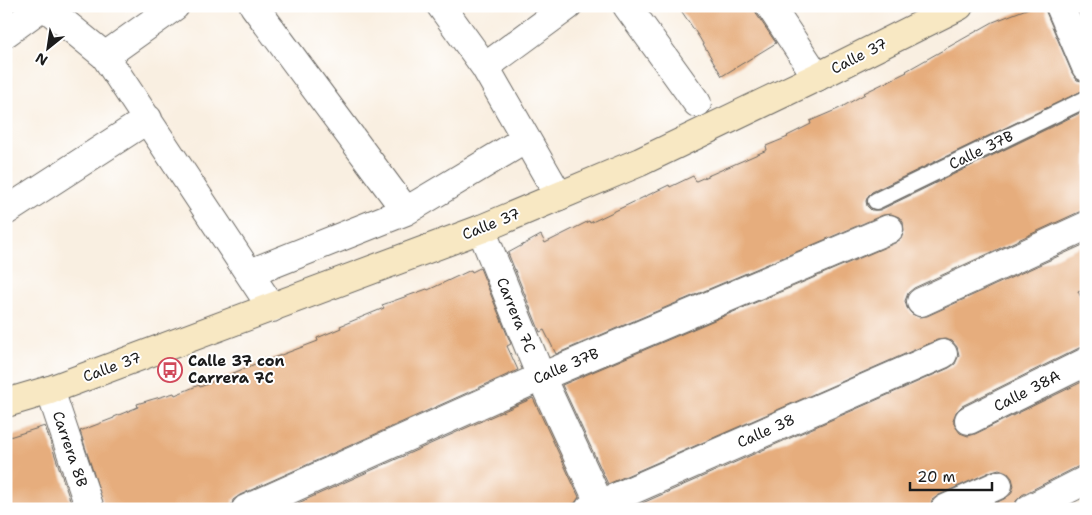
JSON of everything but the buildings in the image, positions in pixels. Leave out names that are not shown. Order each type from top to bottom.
[{"type":"main road","name":"Calle 37","points":[[6,403],[50,390],[481,229],[640,162],[959,6]]},
{"type":"street","points":[[6,33],[43,6],[105,56],[272,308]]},
{"type":"street","points":[[105,56],[175,6]]},
{"type":"street","points":[[254,6],[406,211]]},
{"type":"street","points":[[441,6],[485,67],[559,196]]},
{"type":"street","points":[[485,67],[568,6]]},
{"type":"street","points":[[627,6],[697,103]]},
{"type":"street","points":[[770,6],[817,77]]},
{"type":"street","points":[[1060,6],[1086,67]]},
{"type":"street","points":[[6,211],[148,120]]},
{"type":"street","points":[[250,273],[406,211],[526,139]]},
{"type":"street","points":[[921,302],[1086,226]]},
{"type":"street","name":"Carrera 7C","points":[[481,229],[541,377],[597,507]]},
{"type":"street","name":"Calle 37B","points":[[246,509],[541,377],[889,229]]},
{"type":"street","name":"Calle 38","points":[[597,507],[942,354]]},
{"type":"street","name":"Calle 38A","points":[[969,420],[1086,362]]},
{"type":"street","name":"Carrera 8B","points":[[50,390],[90,509]]},
{"type":"street","points":[[1029,509],[1086,480]]},
{"type":"street","points":[[945,509],[998,485]]},
{"type":"lane","name":"Calle 37B","points":[[876,201],[1086,99]]},
{"type":"place","name":"Calle 37 con Carrera 7C","points":[[170,370]]}]
